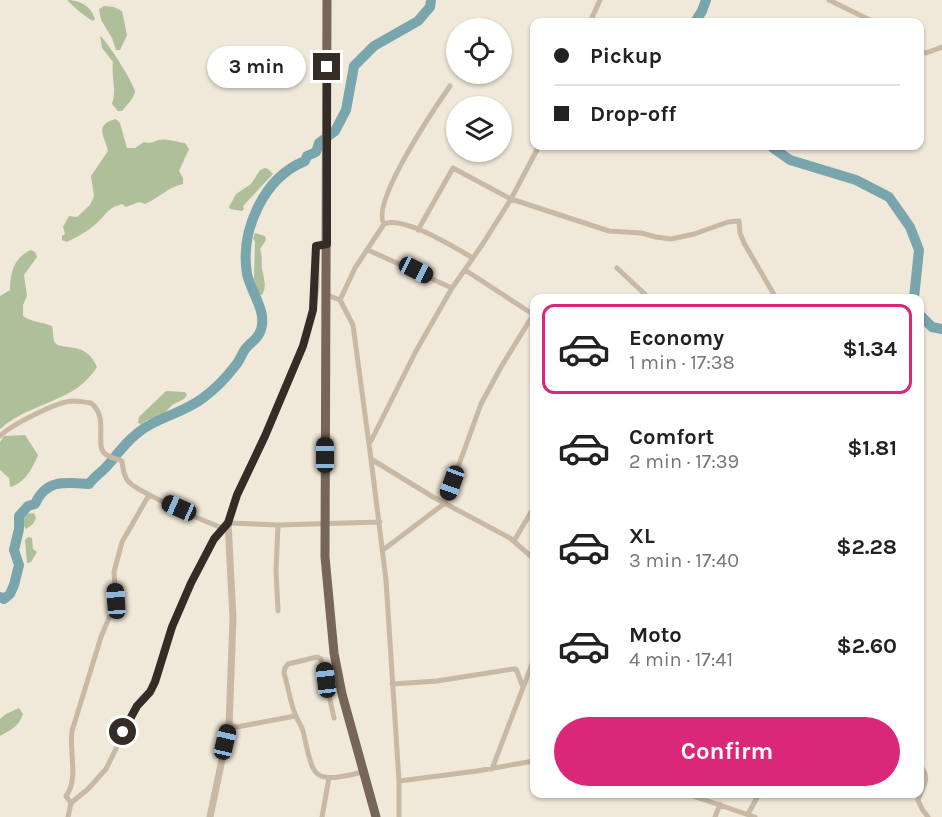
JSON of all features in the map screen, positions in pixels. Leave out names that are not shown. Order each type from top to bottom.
[{"type":"main road","points":[[327,0],[326,557],[334,653],[342,694],[376,817]]},
{"type":"street","points":[[593,18],[600,0]]},
{"type":"street","points":[[829,0],[866,18]]},
{"type":"street","points":[[924,52],[942,47]]},
{"type":"street","points":[[384,224],[381,216],[397,172],[425,123],[450,86]]},
{"type":"street","points":[[370,442],[396,388],[452,288],[511,199],[537,150]]},
{"type":"street","points":[[418,230],[453,168],[511,199],[609,231],[641,232],[671,239],[728,222],[739,221],[744,243],[774,294]]},
{"type":"street","points":[[340,300],[355,268],[384,224],[394,222],[418,230],[473,258]]},
{"type":"street","points":[[68,817],[71,803],[88,789],[105,769],[137,706],[150,692],[172,627],[191,583],[214,539],[226,525],[303,346],[313,310],[316,246],[327,244]]},
{"type":"street","points":[[368,249],[452,288]]},
{"type":"street","points":[[617,268],[646,294]]},
{"type":"street","points":[[465,270],[530,312]]},
{"type":"street","points":[[327,295],[340,300],[353,325],[370,442],[383,550],[392,684],[395,697],[399,817]]},
{"type":"street","points":[[383,550],[445,503],[482,404],[501,367],[530,321]]},
{"type":"street","points":[[0,436],[17,423],[61,404],[71,401],[91,403],[99,412],[101,447],[105,454],[122,461],[123,471],[129,483],[149,495],[226,525],[380,522]]},
{"type":"street","points":[[371,459],[514,541],[530,555]]},
{"type":"street","points":[[71,803],[66,796],[72,789],[70,746],[72,731],[101,637],[116,601],[114,572],[122,542],[149,495]]},
{"type":"street","points":[[514,541],[530,514]]},
{"type":"street","points":[[210,817],[229,726],[233,595],[226,525]]},
{"type":"street","points":[[278,525],[276,570],[278,610]]},
{"type":"street","points":[[334,718],[327,695],[323,661],[317,657],[288,664],[284,673],[295,716],[303,731],[311,767],[317,774],[329,778],[363,772]]},
{"type":"street","points":[[392,684],[437,681],[516,669],[523,687]]},
{"type":"street","points":[[492,769],[530,669]]},
{"type":"street","points":[[229,726],[237,728],[295,716]]},
{"type":"street","points":[[399,781],[530,762]]},
{"type":"street","points":[[924,770],[926,782],[924,786]]},
{"type":"street","points":[[322,817],[329,778]]},
{"type":"street","points":[[700,798],[755,817]]},
{"type":"street","points":[[748,814],[757,798]]},
{"type":"street","points":[[919,798],[922,809],[928,817]]},
{"type":"street","points":[[715,817],[720,804]]},
{"type":"green space","points":[[67,0],[84,5],[95,19],[93,21],[86,17]]},
{"type":"green space","points":[[104,6],[122,11],[127,35],[120,50],[116,50],[101,20],[99,9]]},
{"type":"green space","points":[[100,36],[114,54],[134,88],[133,97],[122,111],[118,111],[112,104],[113,62],[102,48]]},
{"type":"green space","points":[[116,119],[120,123],[127,148],[135,148],[144,142],[162,140],[185,143],[189,149],[179,171],[183,184],[145,204],[139,202],[126,207],[122,204],[117,206],[86,231],[67,242],[62,240],[65,234],[63,227],[69,216],[77,217],[90,205],[94,196],[91,176],[108,151],[102,132],[103,128],[109,121]]},
{"type":"green space","points":[[265,168],[273,174],[243,206],[244,209],[242,211],[230,209],[236,194],[251,184],[260,170]]},
{"type":"green space","points":[[255,233],[265,236],[266,240],[260,249],[265,282],[262,295],[259,294],[254,279],[255,242],[253,238]]},
{"type":"green space","points":[[31,250],[37,257],[24,275],[27,296],[23,305],[23,316],[52,326],[54,341],[57,344],[86,352],[97,367],[77,388],[12,420],[0,429],[0,296],[10,290],[12,272],[17,261]]},
{"type":"green space","points":[[166,391],[185,392],[187,395],[172,405],[162,416],[138,423],[139,417]]},
{"type":"green space","points":[[25,435],[38,455],[24,479],[10,487],[9,478],[0,470],[0,442],[4,436]]},
{"type":"green space","points":[[34,513],[36,518],[33,524],[26,529],[22,523],[22,517]]},
{"type":"green space","points":[[28,537],[32,538],[33,549],[37,552],[31,562],[27,563],[25,540]]},
{"type":"green space","points":[[19,708],[23,714],[17,725],[0,736],[0,719]]},
{"type":"waterway","points":[[0,597],[4,599],[10,594],[14,585],[19,565],[14,550],[19,529],[19,516],[28,506],[35,504],[39,496],[51,486],[64,483],[89,484],[141,431],[212,391],[228,375],[245,349],[258,336],[262,327],[261,312],[247,274],[246,257],[251,224],[258,208],[266,193],[277,180],[290,169],[305,161],[307,156],[316,152],[319,143],[335,131],[346,110],[354,66],[374,46],[418,21],[430,7],[431,0]]},
{"type":"waterway","points":[[698,18],[706,0]]},
{"type":"waterway","points":[[776,150],[790,160],[856,180],[889,197],[910,227],[919,250],[914,294]]},
{"type":"waterway","points":[[924,319],[932,327],[942,329]]},
{"type":"route","points":[[123,732],[137,706],[150,692],[155,682],[172,627],[191,583],[214,539],[228,523],[231,509],[303,346],[313,310],[316,286],[316,246],[327,244],[327,67]]}]
